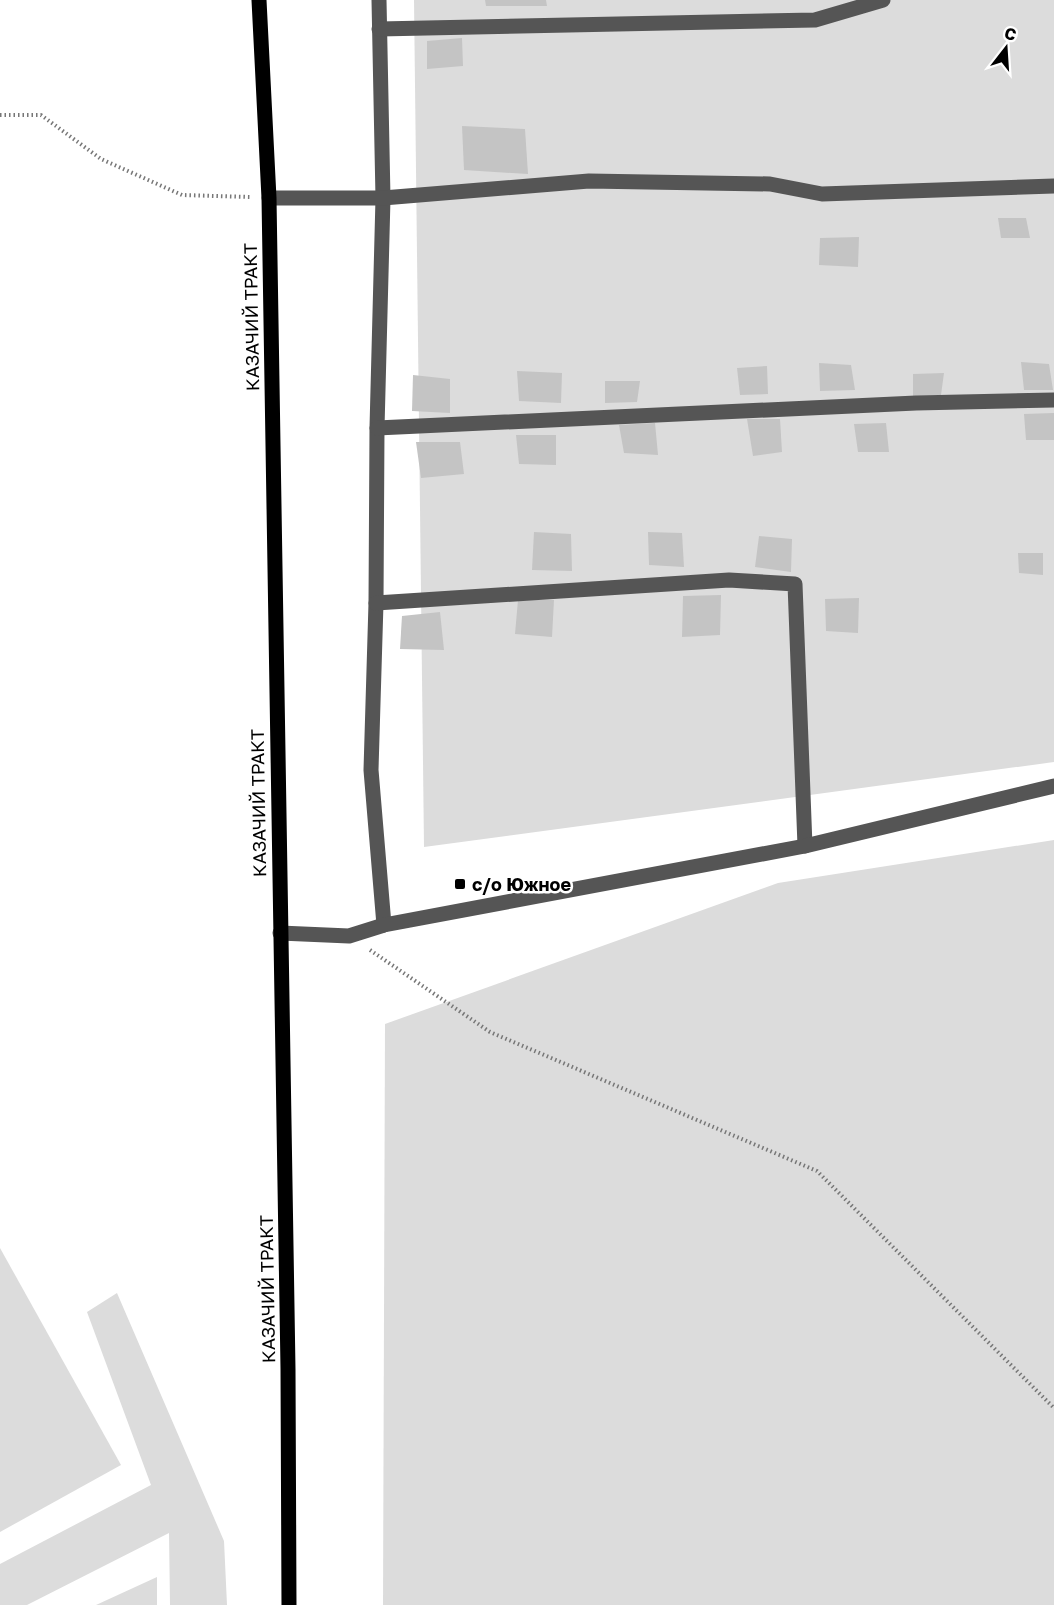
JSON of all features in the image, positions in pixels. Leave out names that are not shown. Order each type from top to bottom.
[{"type":"main road","name":"КАЗАЧИЙ ТРАКТ","points":[[259,0],[268,198],[288,1369],[289,1605]]},
{"type":"street","points":[[379,0],[383,198],[371,770],[384,925]]},
{"type":"street","points":[[379,29],[814,20],[883,0]]},
{"type":"street","points":[[268,198],[383,198],[589,181],[770,184],[822,194],[1054,186]]},
{"type":"street","points":[[377,428],[916,403],[1054,400]]},
{"type":"street","points":[[376,603],[729,580],[795,584],[805,846]]},
{"type":"street","points":[[280,933],[349,936],[384,925],[805,846],[1054,786]]},
{"type":"path","points":[[0,115],[41,115],[101,159],[182,195],[268,198]]},
{"type":"path","points":[[349,936],[490,1032],[817,1171],[1054,1408]]},
{"type":"shaded area","points":[[414,0],[1054,0],[1054,762],[424,847]]},
{"type":"shaded area","points":[[1054,840],[1054,1605],[383,1605],[385,1024],[778,883]]},
{"type":"shaded area","points":[[0,1248],[121,1465],[0,1532]]},
{"type":"shaded area","points":[[117,1293],[224,1541],[227,1605],[170,1605],[169,1533],[27,1605],[0,1605],[0,1564],[151,1485],[87,1312]]},
{"type":"shaded area","points":[[157,1577],[157,1605],[96,1605]]},
{"type":"building","points":[[485,0],[546,0],[547,6],[486,6]]},
{"type":"building","points":[[462,38],[463,66],[427,69],[427,41]]},
{"type":"building","points":[[462,126],[525,129],[528,174],[464,170]]},
{"type":"building","points":[[998,218],[1026,218],[1030,238],[1001,238]]},
{"type":"building","points":[[859,237],[858,267],[819,265],[820,238]]},
{"type":"building","points":[[1021,362],[1049,364],[1053,390],[1024,390]]},
{"type":"building","points":[[819,363],[851,365],[855,390],[820,391]]},
{"type":"building","points":[[767,366],[768,394],[740,395],[737,368]]},
{"type":"building","points":[[517,371],[562,373],[561,403],[519,401]]},
{"type":"building","points":[[944,373],[941,395],[913,396],[913,374]]},
{"type":"building","points":[[413,375],[450,379],[450,413],[412,411]]},
{"type":"building","points":[[605,381],[640,381],[637,402],[605,403]]},
{"type":"building","points":[[1054,413],[1054,440],[1026,440],[1024,414]]},
{"type":"building","points":[[747,419],[780,419],[782,452],[753,456]]},
{"type":"building","points":[[655,423],[658,455],[624,453],[619,425]]},
{"type":"building","points":[[886,423],[889,452],[858,452],[854,424]]},
{"type":"building","points":[[516,435],[556,435],[556,465],[519,464]]},
{"type":"building","points":[[416,442],[460,442],[464,474],[421,478]]},
{"type":"building","points":[[534,532],[571,534],[572,571],[532,570]]},
{"type":"building","points":[[648,532],[682,533],[684,567],[649,565]]},
{"type":"building","points":[[759,536],[792,539],[791,572],[755,567]]},
{"type":"building","points":[[1018,553],[1043,553],[1043,575],[1019,573]]},
{"type":"building","points":[[721,595],[720,635],[682,637],[683,596]]},
{"type":"building","points":[[859,598],[858,633],[826,631],[825,599]]},
{"type":"building","points":[[518,600],[554,600],[552,637],[515,634]]},
{"type":"building","points":[[440,612],[444,650],[400,649],[402,616]]},
{"type":"place","name":"с/о Южное","points":[[460,884]]}]
